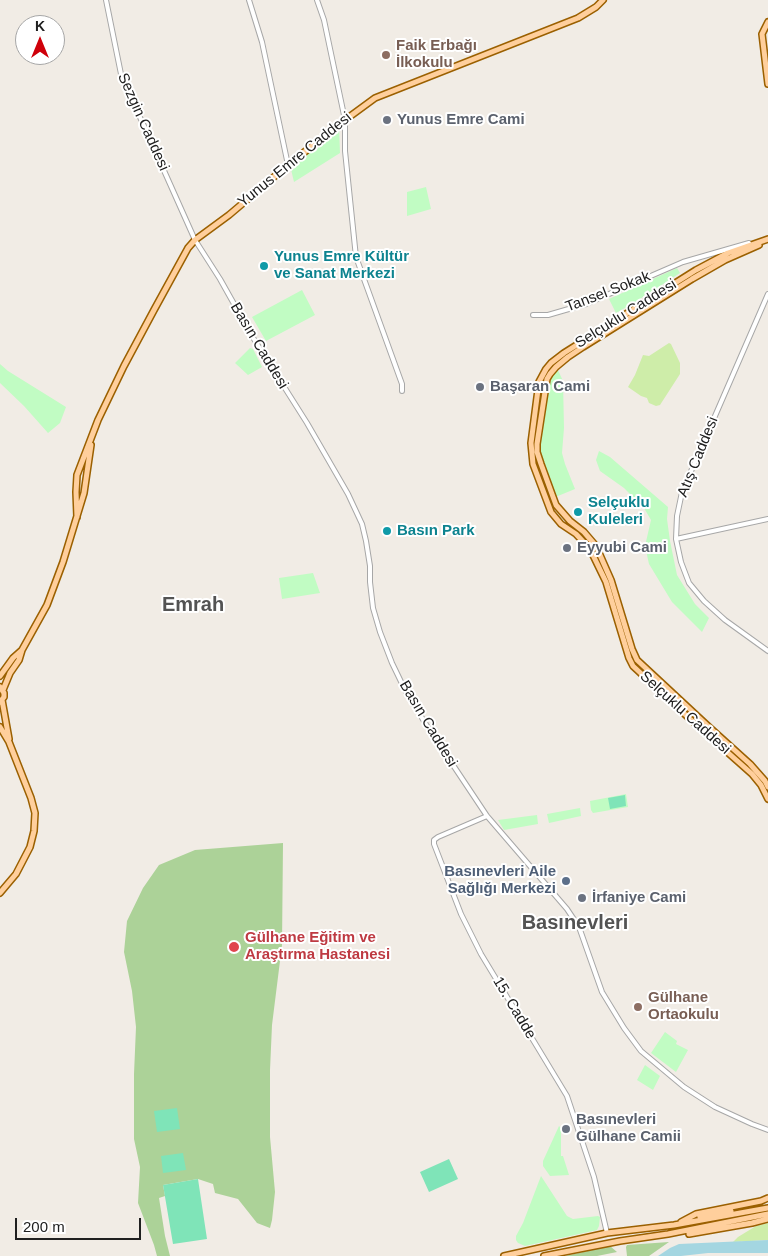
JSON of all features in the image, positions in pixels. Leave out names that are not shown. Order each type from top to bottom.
[{"type":"main road","name":"Yunus Emre Caddesi","points":[[77,517],[76,486],[78,470],[108,399],[188,248],[195,240],[375,98],[578,18],[596,7],[603,0]]},
{"type":"main road","points":[[768,22],[762,34],[768,84]]},
{"type":"main road","name":"Selçuklu Caddesi","points":[[768,239],[728,253],[568,357],[550,374],[546,385],[539,429],[538,452],[547,484],[556,505],[596,546],[611,580],[637,660],[750,764],[768,787]]},
{"type":"main road","name":"Selçuklu Caddesi","points":[[691,277],[564,353],[546,369],[539,382],[531,443],[533,464],[551,512],[561,524],[576,533],[584,541],[599,566],[633,666],[752,774],[768,798]]},
{"type":"main road","name":"Yunus Emre Caddesi","points":[[22,650],[47,606],[58,576],[85,489],[92,437]]},
{"type":"main road","points":[[78,470],[83,470],[87,473]]},
{"type":"main road","points":[[76,486],[80,490],[85,489]]},
{"type":"main road","points":[[0,676],[12,658],[22,650]]},
{"type":"main road","points":[[9,742],[1,701],[4,697],[2,688],[22,650]]},
{"type":"main road","points":[[0,727],[9,742],[32,798],[34,813],[32,841],[16,874],[0,893]]},
{"type":"main road","points":[[674,1225],[696,1214],[768,1200]]},
{"type":"main road","points":[[685,1220],[756,1205],[768,1200]]},
{"type":"main road","points":[[504,1256],[607,1233],[674,1225],[768,1208]]},
{"type":"main road","points":[[544,1256],[768,1214]]},
{"type":"main road","points":[[668,1234],[685,1234],[768,1219]]},
{"type":"street","name":"Sezgin Caddesi","points":[[106,0],[122,79],[146,128],[195,240]]},
{"type":"street","points":[[249,0],[262,42],[288,165]]},
{"type":"street","points":[[317,0],[324,20],[345,120],[345,151],[356,257],[402,384],[402,391]]},
{"type":"street","name":"Tansel Sokak","points":[[533,316],[548,315],[586,304],[683,262],[768,239]]},
{"type":"street","name":"Basın Caddesi","points":[[195,240],[307,423],[348,494],[362,524],[366,541],[373,608],[380,632],[406,692],[427,726],[487,816],[567,909],[579,927],[602,992],[641,1051],[684,1087],[715,1107],[768,1130]]},
{"type":"street","name":"Atış Caddesi","points":[[768,294],[682,492],[677,516],[676,539],[681,562],[689,583],[724,620],[768,651]]},
{"type":"street","points":[[676,539],[768,519]]},
{"type":"street","name":"15. Cadde","points":[[487,816],[438,837],[434,840],[434,844],[461,914],[481,954],[567,1096],[594,1177],[607,1233]]},
{"type":"green space","points":[[339,126],[340,153],[294,182],[290,165]]},
{"type":"green space","points":[[426,187],[431,209],[407,216],[407,192]]},
{"type":"green space","points":[[677,268],[680,273],[616,313],[609,299]]},
{"type":"green space","points":[[302,290],[315,315],[266,341],[252,317]]},
{"type":"green space","points":[[669,343],[680,363],[680,374],[660,405],[656,406],[649,403],[647,398],[628,387],[643,355],[649,356]]},
{"type":"green space","points":[[250,348],[253,349],[262,367],[248,375],[235,363]]},
{"type":"green space","points":[[0,364],[66,407],[60,423],[48,433],[0,383]]},
{"type":"green space","points":[[557,368],[563,381],[564,428],[562,453],[575,489],[553,498],[538,450],[546,384]]},
{"type":"green space","points":[[599,451],[610,457],[668,507],[667,519],[677,575],[695,604],[709,618],[702,632],[672,602],[649,564],[645,546],[651,520],[644,508],[624,488],[600,471],[596,460]]},
{"type":"green space","points":[[313,573],[320,593],[282,599],[279,578]]},
{"type":"green space","points":[[626,794],[628,807],[593,813],[591,810],[590,801]]},
{"type":"green space","points":[[625,795],[626,806],[610,809],[608,798]]},
{"type":"green space","points":[[580,808],[581,816],[549,823],[547,814]]},
{"type":"green space","points":[[537,815],[538,824],[504,830],[498,820]]},
{"type":"green space","points":[[283,843],[282,945],[272,1025],[270,1070],[270,1137],[275,1192],[270,1228],[257,1223],[238,1199],[215,1193],[213,1184],[198,1179],[163,1185],[165,1196],[159,1198],[170,1256],[157,1256],[138,1203],[140,1167],[134,1139],[136,1027],[132,991],[124,952],[127,921],[143,888],[159,865],[195,850]]},
{"type":"green space","points":[[665,1032],[677,1041],[676,1044],[688,1050],[676,1072],[651,1053]]},
{"type":"green space","points":[[645,1065],[660,1076],[653,1090],[637,1080]]},
{"type":"green space","points":[[177,1108],[180,1129],[157,1132],[154,1111]]},
{"type":"green space","points":[[559,1126],[561,1128],[561,1156],[563,1156],[569,1175],[550,1176],[543,1166],[543,1161]]},
{"type":"green space","points":[[183,1153],[186,1170],[163,1173],[161,1156]]},
{"type":"green space","points":[[449,1159],[458,1179],[429,1192],[420,1172]]},
{"type":"green space","points":[[541,1176],[567,1216],[573,1219],[600,1217],[597,1230],[525,1246],[518,1243],[516,1236]]},
{"type":"green space","points":[[198,1179],[207,1239],[173,1244],[163,1185]]},
{"type":"green space","points":[[768,1223],[768,1240],[733,1242],[756,1226]]},
{"type":"green space","points":[[669,1242],[649,1256],[627,1256],[627,1245]]},
{"type":"green space","points":[[610,1246],[617,1252],[597,1256],[565,1256]]},
{"type":"water","points":[[768,1240],[768,1253],[708,1253],[658,1256],[679,1244]]},
{"type":"place","name":"Faik Erbağı İlkokulu","points":[[386,55]]},
{"type":"place","name":"Yunus Emre Cami","points":[[387,120]]},
{"type":"place","name":"Yunus Emre Kültür ve Sanat Merkezi","points":[[264,266]]},
{"type":"place","name":"Başaran Cami","points":[[480,387]]},
{"type":"place","name":"Selçuklu Kuleleri","points":[[578,512]]},
{"type":"place","name":"Basın Park","points":[[387,531]]},
{"type":"place","name":"Eyyubi Cami","points":[[567,548]]},
{"type":"place","name":"Basınevleri Aile Sağlığı Merkezi","points":[[566,881]]},
{"type":"place","name":"İrfaniye Cami","points":[[582,898]]},
{"type":"place","name":"Gülhane Eğitim ve Araştırma Hastanesi","points":[[234,947]]},
{"type":"place","name":"Gülhane Ortaokulu","points":[[638,1007]]},
{"type":"place","name":"Basınevleri Gülhane Camii","points":[[566,1129]]},
{"type":"district","name":"Emrah","points":[[193,605]]},
{"type":"district","name":"Basınevleri","points":[[575,923]]}]
